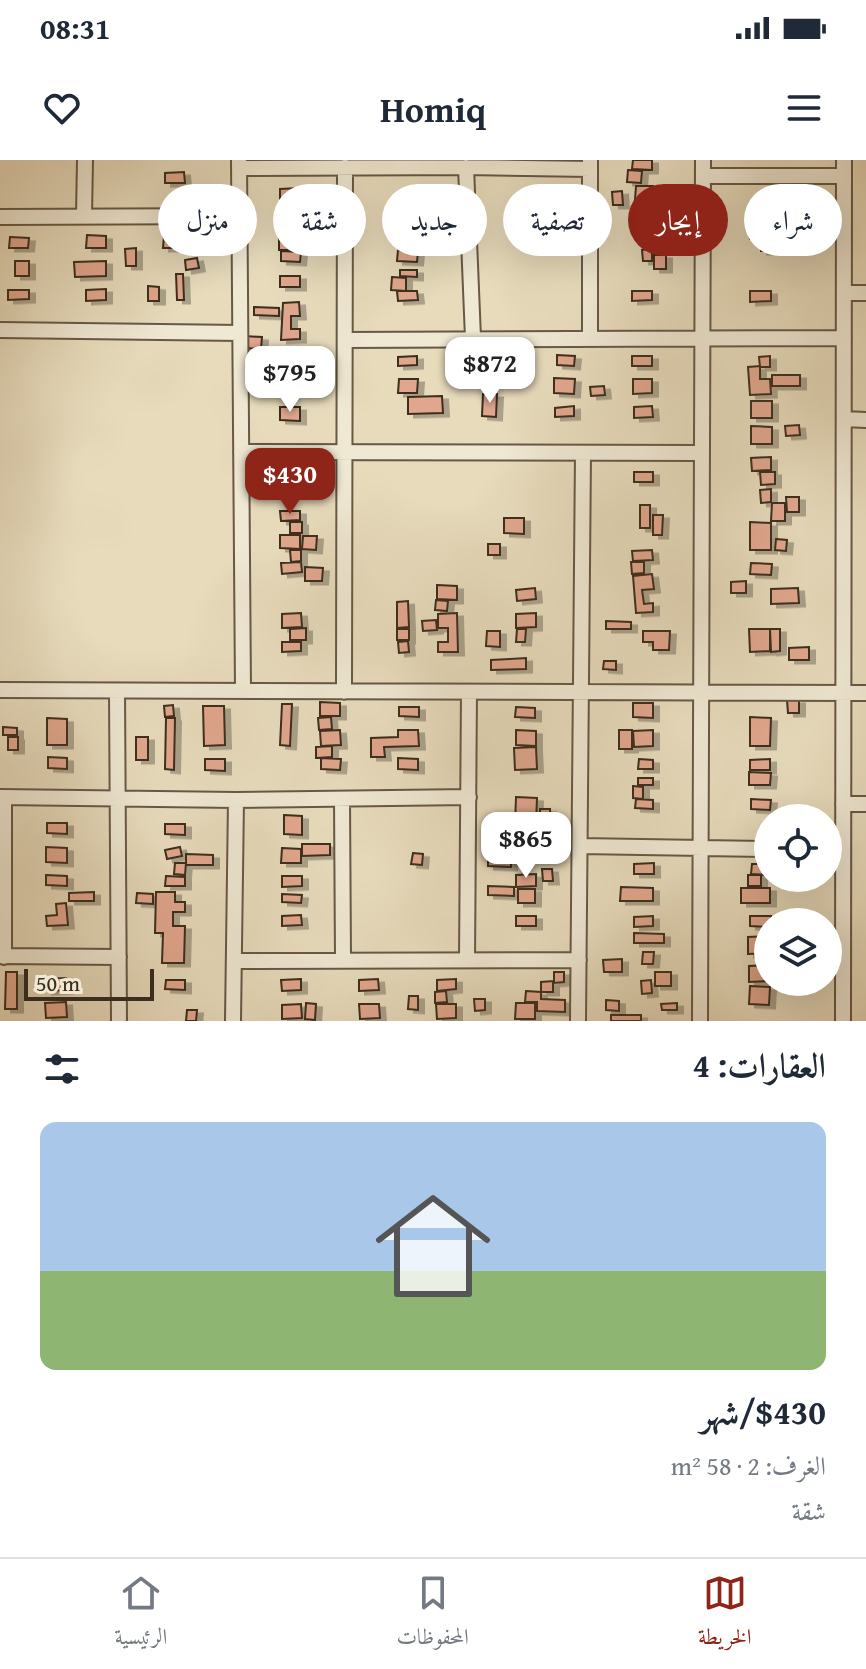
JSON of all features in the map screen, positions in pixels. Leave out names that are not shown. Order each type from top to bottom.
[{"type":"street","points":[[84,216],[85,160]]},
{"type":"street","points":[[239,164],[345,167],[590,164],[590,338]]},
{"type":"street","points":[[344,692],[345,167]]},
{"type":"street","points":[[466,167],[473,338]]},
{"type":"street","points":[[700,1021],[703,168],[844,168],[842,811]]},
{"type":"street","points":[[0,217],[158,216]]},
{"type":"street","points":[[239,256],[243,691]]},
{"type":"street","points":[[844,293],[866,293]]},
{"type":"street","points":[[0,330],[240,333]]},
{"type":"street","points":[[345,340],[844,338]]},
{"type":"street","points":[[844,419],[866,420]]},
{"type":"street","points":[[241,452],[702,453]]},
{"type":"street","points":[[578,1021],[583,453]]},
{"type":"street","points":[[0,690],[866,693]]},
{"type":"street","points":[[117,691],[119,1021]]},
{"type":"street","points":[[467,960],[469,692]]},
{"type":"street","points":[[119,957],[2,956],[2,797],[236,800],[469,797]]},
{"type":"street","points":[[342,799],[343,960]]},
{"type":"street","points":[[233,1021],[236,800]]},
{"type":"street","points":[[843,804],[866,804]]},
{"type":"street","points":[[580,846],[754,849]]},
{"type":"street","points":[[838,892],[843,1021]]},
{"type":"street","points":[[234,961],[579,960]]},
{"type":"building","points":[[633,160],[652,160],[652,170],[632,169]]},
{"type":"building","points":[[628,170],[642,171],[641,183],[627,182]]},
{"type":"building","points":[[184,172],[185,183],[165,183],[165,173]]},
{"type":"building","points":[[622,191],[623,205],[613,205],[612,192]]},
{"type":"building","points":[[87,235],[106,236],[106,248],[86,248]]},
{"type":"building","points":[[10,237],[29,238],[28,248],[9,248]]},
{"type":"building","points":[[136,248],[136,266],[126,266],[125,249]]},
{"type":"building","points":[[281,256],[301,256],[300,262],[281,261]]},
{"type":"building","points":[[397,256],[418,256],[417,262],[397,261]]},
{"type":"building","points":[[643,256],[652,256],[652,261],[643,261]]},
{"type":"building","points":[[654,256],[666,256],[666,269],[654,269]]},
{"type":"building","points":[[197,258],[199,268],[186,270],[185,260]]},
{"type":"building","points":[[15,261],[29,261],[29,276],[15,276]]},
{"type":"building","points":[[106,261],[106,276],[75,277],[74,262]]},
{"type":"building","points":[[400,270],[417,270],[417,277],[400,276]]},
{"type":"building","points":[[176,274],[183,274],[184,300],[177,300]]},
{"type":"building","points":[[280,276],[300,276],[300,287],[280,287]]},
{"type":"building","points":[[392,277],[406,278],[406,291],[391,290]]},
{"type":"building","points":[[148,286],[159,287],[159,301],[148,301]]},
{"type":"building","points":[[106,289],[106,300],[86,301],[86,290]]},
{"type":"building","points":[[8,290],[29,290],[29,299],[8,300]]},
{"type":"building","points":[[397,291],[417,291],[418,300],[398,301]]},
{"type":"building","points":[[632,291],[652,291],[652,300],[632,301]]},
{"type":"building","points":[[750,291],[771,291],[771,301],[750,302]]},
{"type":"building","points":[[299,302],[300,316],[291,316],[291,329],[300,329],[300,339],[281,340],[283,303]]},
{"type":"building","points":[[254,307],[279,308],[279,316],[254,315]]},
{"type":"building","points":[[244,336],[262,337],[261,349],[244,348]]},
{"type":"building","points":[[290,354],[302,354],[302,366],[290,365]]},
{"type":"building","points":[[451,354],[480,355],[479,383],[450,382]]},
{"type":"building","points":[[557,355],[575,356],[574,366],[557,365]]},
{"type":"building","points":[[417,356],[417,365],[398,366],[398,357]]},
{"type":"building","points":[[632,356],[652,356],[652,366],[632,366]]},
{"type":"building","points":[[770,356],[770,367],[760,367],[759,357]]},
{"type":"building","points":[[760,366],[760,379],[770,379],[771,394],[750,395],[748,367]]},
{"type":"building","points":[[278,374],[279,384],[254,385],[253,378]]},
{"type":"building","points":[[772,375],[800,375],[800,386],[772,386]]},
{"type":"building","points":[[554,378],[575,379],[574,394],[554,393]]},
{"type":"building","points":[[399,379],[418,379],[417,393],[398,393]]},
{"type":"building","points":[[633,379],[652,379],[652,393],[633,394]]},
{"type":"building","points":[[604,386],[605,395],[591,396],[590,387]]},
{"type":"building","points":[[483,394],[497,394],[496,417],[482,416]]},
{"type":"building","points":[[442,396],[443,413],[408,414],[408,397]]},
{"type":"building","points":[[751,401],[772,401],[772,418],[751,418]]},
{"type":"building","points":[[574,406],[574,416],[555,417],[555,408]]},
{"type":"building","points":[[652,406],[653,417],[634,418],[634,407]]},
{"type":"building","points":[[280,407],[300,407],[300,421],[280,420]]},
{"type":"building","points":[[799,425],[800,435],[786,436],[785,426]]},
{"type":"building","points":[[751,426],[772,427],[772,444],[751,444]]},
{"type":"building","points":[[771,457],[771,470],[752,471],[751,458]]},
{"type":"building","points":[[314,469],[315,480],[301,482],[300,470]]},
{"type":"building","points":[[634,472],[653,472],[653,482],[634,482]]},
{"type":"building","points":[[760,472],[775,472],[775,484],[761,485]]},
{"type":"building","points":[[289,481],[290,494],[274,495],[273,482]]},
{"type":"building","points":[[771,489],[771,502],[761,503],[760,490]]},
{"type":"building","points":[[786,497],[799,497],[799,512],[787,512]]},
{"type":"building","points":[[772,503],[785,503],[785,521],[771,521]]},
{"type":"building","points":[[640,505],[650,505],[650,528],[640,528]]},
{"type":"building","points":[[280,511],[300,511],[300,520],[281,521]]},
{"type":"building","points":[[653,515],[663,515],[662,535],[653,535]]},
{"type":"building","points":[[504,518],[524,518],[524,534],[504,533]]},
{"type":"building","points":[[290,522],[302,522],[302,533],[290,533]]},
{"type":"building","points":[[750,522],[771,523],[771,550],[750,550]]},
{"type":"building","points":[[280,535],[300,535],[300,549],[280,548]]},
{"type":"building","points":[[303,536],[317,536],[316,550],[302,549]]},
{"type":"building","points":[[776,539],[787,540],[786,551],[775,550]]},
{"type":"building","points":[[488,544],[500,544],[500,555],[488,555]]},
{"type":"building","points":[[290,550],[301,550],[301,561],[291,562]]},
{"type":"building","points":[[652,550],[653,560],[633,561],[632,551]]},
{"type":"building","points":[[301,562],[302,572],[282,574],[281,563]]},
{"type":"building","points":[[631,562],[644,562],[644,573],[632,574]]},
{"type":"building","points":[[751,563],[772,564],[771,575],[750,574]]},
{"type":"building","points":[[305,567],[323,568],[322,581],[305,581]]},
{"type":"building","points":[[652,574],[654,589],[642,590],[644,604],[653,603],[653,612],[636,613],[633,576]]},
{"type":"building","points":[[746,581],[746,593],[731,593],[731,582]]},
{"type":"building","points":[[437,585],[457,586],[457,600],[437,599]]},
{"type":"building","points":[[535,588],[536,599],[517,601],[516,590]]},
{"type":"building","points":[[798,588],[799,603],[771,604],[771,589]]},
{"type":"building","points":[[436,600],[448,601],[447,611],[435,610]]},
{"type":"building","points":[[408,601],[409,627],[397,628],[397,602]]},
{"type":"building","points":[[301,613],[302,627],[282,628],[282,614]]},
{"type":"building","points":[[457,613],[458,652],[438,652],[438,642],[448,642],[448,628],[438,628],[438,614]]},
{"type":"building","points":[[536,613],[536,627],[516,628],[516,614]]},
{"type":"building","points":[[436,620],[437,630],[423,631],[422,621]]},
{"type":"building","points":[[606,621],[631,622],[631,629],[606,629]]},
{"type":"building","points":[[306,628],[306,640],[290,640],[290,629]]},
{"type":"building","points":[[397,629],[409,629],[409,640],[397,640]]},
{"type":"building","points":[[517,629],[526,629],[525,642],[516,642]]},
{"type":"building","points":[[749,629],[770,629],[770,651],[750,652]]},
{"type":"building","points":[[770,629],[780,629],[780,651],[771,652]]},
{"type":"building","points":[[487,631],[500,631],[500,647],[486,646]]},
{"type":"building","points":[[643,631],[670,631],[669,650],[653,650],[653,642],[643,642]]},
{"type":"building","points":[[408,641],[409,652],[399,653],[398,642]]},
{"type":"building","points":[[282,642],[301,642],[301,651],[282,652]]},
{"type":"building","points":[[809,647],[809,660],[789,660],[789,648]]},
{"type":"building","points":[[526,658],[526,669],[491,670],[491,660]]},
{"type":"building","points":[[604,661],[616,661],[616,670],[603,669]]},
{"type":"building","points":[[787,700],[799,700],[799,713],[788,713]]},
{"type":"building","points":[[320,702],[340,703],[340,716],[320,716]]},
{"type":"building","points":[[633,703],[653,703],[653,718],[633,717]]},
{"type":"building","points":[[282,704],[292,704],[290,746],[280,745]]},
{"type":"building","points":[[173,705],[174,716],[165,717],[164,706]]},
{"type":"building","points":[[203,706],[224,706],[225,745],[204,746]]},
{"type":"building","points":[[399,707],[419,707],[419,717],[399,716]]},
{"type":"building","points":[[516,707],[535,708],[535,718],[515,717]]},
{"type":"building","points":[[331,717],[332,729],[319,730],[318,718]]},
{"type":"building","points":[[750,717],[771,718],[770,746],[750,746]]},
{"type":"building","points":[[47,718],[67,719],[67,745],[47,745]]},
{"type":"building","points":[[166,718],[175,718],[174,770],[165,769]]},
{"type":"building","points":[[3,727],[17,728],[17,735],[3,735]]},
{"type":"building","points":[[340,730],[341,745],[321,746],[320,731]]},
{"type":"building","points":[[398,730],[418,730],[419,746],[384,747],[385,757],[371,757],[371,738],[398,737]]},
{"type":"building","points":[[516,730],[536,731],[536,746],[516,745]]},
{"type":"building","points":[[619,730],[632,730],[632,749],[619,749]]},
{"type":"building","points":[[653,730],[653,746],[634,747],[633,731]]},
{"type":"building","points":[[8,737],[18,737],[18,750],[8,750]]},
{"type":"building","points":[[136,737],[148,737],[148,760],[136,760]]},
{"type":"building","points":[[332,746],[332,757],[316,758],[316,747]]},
{"type":"building","points":[[536,747],[537,769],[515,770],[514,748]]},
{"type":"building","points":[[48,757],[67,758],[67,769],[48,768]]},
{"type":"building","points":[[321,758],[341,759],[340,770],[321,769]]},
{"type":"building","points":[[398,758],[418,759],[418,770],[398,769]]},
{"type":"building","points":[[205,759],[225,759],[225,771],[205,770]]},
{"type":"building","points":[[639,759],[653,760],[653,769],[638,769]]},
{"type":"building","points":[[770,759],[770,770],[750,770],[750,760]]},
{"type":"building","points":[[749,772],[771,773],[770,785],[749,785]]},
{"type":"building","points":[[638,778],[653,778],[653,785],[638,785]]},
{"type":"building","points":[[633,786],[643,787],[643,799],[633,798]]},
{"type":"building","points":[[516,797],[537,798],[536,825],[515,824]]},
{"type":"building","points":[[636,799],[653,800],[653,809],[635,808]]},
{"type":"building","points":[[751,799],[771,800],[771,804],[754,804],[754,809],[751,809]]},
{"type":"building","points":[[540,809],[550,809],[551,826],[540,827]]},
{"type":"building","points":[[284,815],[302,816],[302,835],[284,834]]},
{"type":"building","points":[[47,823],[67,823],[67,834],[47,833]]},
{"type":"building","points":[[165,824],[185,824],[185,835],[165,834]]},
{"type":"building","points":[[520,838],[536,838],[536,848],[520,848]]},
{"type":"building","points":[[302,844],[330,844],[330,855],[302,856]]},
{"type":"building","points":[[46,847],[67,848],[67,863],[46,862]]},
{"type":"building","points":[[180,847],[182,856],[167,859],[165,850]]},
{"type":"building","points":[[282,848],[301,849],[301,863],[281,863]]},
{"type":"building","points":[[413,853],[423,854],[422,865],[411,864]]},
{"type":"building","points":[[186,854],[213,855],[213,865],[186,865]]},
{"type":"building","points":[[488,856],[511,856],[511,867],[488,866]]},
{"type":"building","points":[[175,863],[186,863],[185,875],[174,874]]},
{"type":"building","points":[[654,863],[654,874],[634,874],[634,864]]},
{"type":"building","points":[[542,869],[552,869],[553,881],[543,881]]},
{"type":"building","points":[[536,874],[536,886],[516,887],[516,875]]},
{"type":"building","points":[[46,875],[67,876],[67,886],[46,885]]},
{"type":"building","points":[[748,875],[754,875],[754,886],[748,886]]},
{"type":"building","points":[[166,876],[185,877],[185,886],[165,886]]},
{"type":"building","points":[[282,876],[302,876],[302,886],[282,887]]},
{"type":"building","points":[[488,886],[514,887],[514,896],[488,895]]},
{"type":"building","points":[[621,887],[653,888],[653,901],[620,901]]},
{"type":"building","points":[[741,888],[770,892],[770,903],[741,903]]},
{"type":"building","points":[[518,889],[535,889],[535,903],[518,903]]},
{"type":"building","points":[[94,892],[94,901],[69,901],[69,893]]},
{"type":"building","points":[[156,892],[175,892],[175,902],[185,902],[185,912],[173,912],[173,926],[185,926],[184,963],[162,963],[163,933],[155,933]]},
{"type":"building","points":[[137,893],[153,894],[153,904],[136,903]]},
{"type":"building","points":[[282,894],[302,895],[301,903],[282,902]]},
{"type":"building","points":[[66,903],[68,925],[47,926],[46,916],[57,915],[56,904]]},
{"type":"building","points":[[301,915],[302,925],[282,926],[282,916]]},
{"type":"building","points":[[516,916],[536,916],[536,926],[516,926]]},
{"type":"building","points":[[653,916],[653,926],[634,927],[634,917]]},
{"type":"building","points":[[750,916],[754,916],[754,926],[750,926]]},
{"type":"building","points":[[634,933],[664,934],[664,943],[634,943]]},
{"type":"building","points":[[748,937],[754,937],[754,954],[748,954]]},
{"type":"building","points":[[643,952],[654,952],[653,964],[642,964]]},
{"type":"building","points":[[622,959],[622,972],[604,972],[603,960]]},
{"type":"building","points":[[749,966],[754,966],[754,982],[749,982]]},
{"type":"building","points":[[6,972],[17,972],[17,1009],[5,1009]]},
{"type":"building","points":[[554,972],[564,972],[564,982],[554,983]]},
{"type":"building","points":[[655,972],[671,972],[671,986],[655,986]]},
{"type":"building","points":[[66,978],[67,990],[46,991],[45,979]]},
{"type":"building","points":[[301,979],[301,990],[282,991],[281,980]]},
{"type":"building","points":[[378,979],[379,990],[359,991],[359,980]]},
{"type":"building","points":[[456,979],[456,989],[437,991],[437,980]]},
{"type":"building","points":[[166,980],[185,980],[185,990],[165,989]]},
{"type":"building","points":[[651,980],[652,993],[642,994],[641,981]]},
{"type":"building","points":[[553,981],[553,992],[541,992],[541,982]]},
{"type":"building","points":[[750,986],[754,986],[754,996],[770,996],[769,1005],[749,1004]]},
{"type":"building","points":[[446,991],[447,1002],[435,1003],[435,992]]},
{"type":"building","points":[[526,991],[541,992],[541,999],[565,1000],[565,1012],[537,1011],[537,1002],[525,1002]]},
{"type":"building","points":[[409,996],[418,996],[418,1010],[408,1009]]},
{"type":"building","points":[[474,999],[485,999],[485,1010],[475,1011]]},
{"type":"building","points":[[606,1000],[619,1001],[619,1011],[606,1010]]},
{"type":"building","points":[[66,1002],[67,1017],[46,1018],[45,1003]]},
{"type":"building","points":[[306,1003],[316,1004],[315,1020],[305,1019]]},
{"type":"building","points":[[516,1003],[535,1003],[535,1019],[515,1019]]},
{"type":"building","points":[[677,1003],[677,1010],[662,1010],[661,1004]]},
{"type":"building","points":[[301,1004],[302,1018],[282,1019],[282,1005]]},
{"type":"building","points":[[359,1004],[379,1004],[380,1018],[360,1019]]},
{"type":"building","points":[[436,1004],[456,1004],[456,1018],[437,1019]]},
{"type":"building","points":[[187,1010],[197,1010],[196,1021],[186,1021]]},
{"type":"building","points":[[611,1015],[641,1015],[641,1021],[611,1021]]}]
